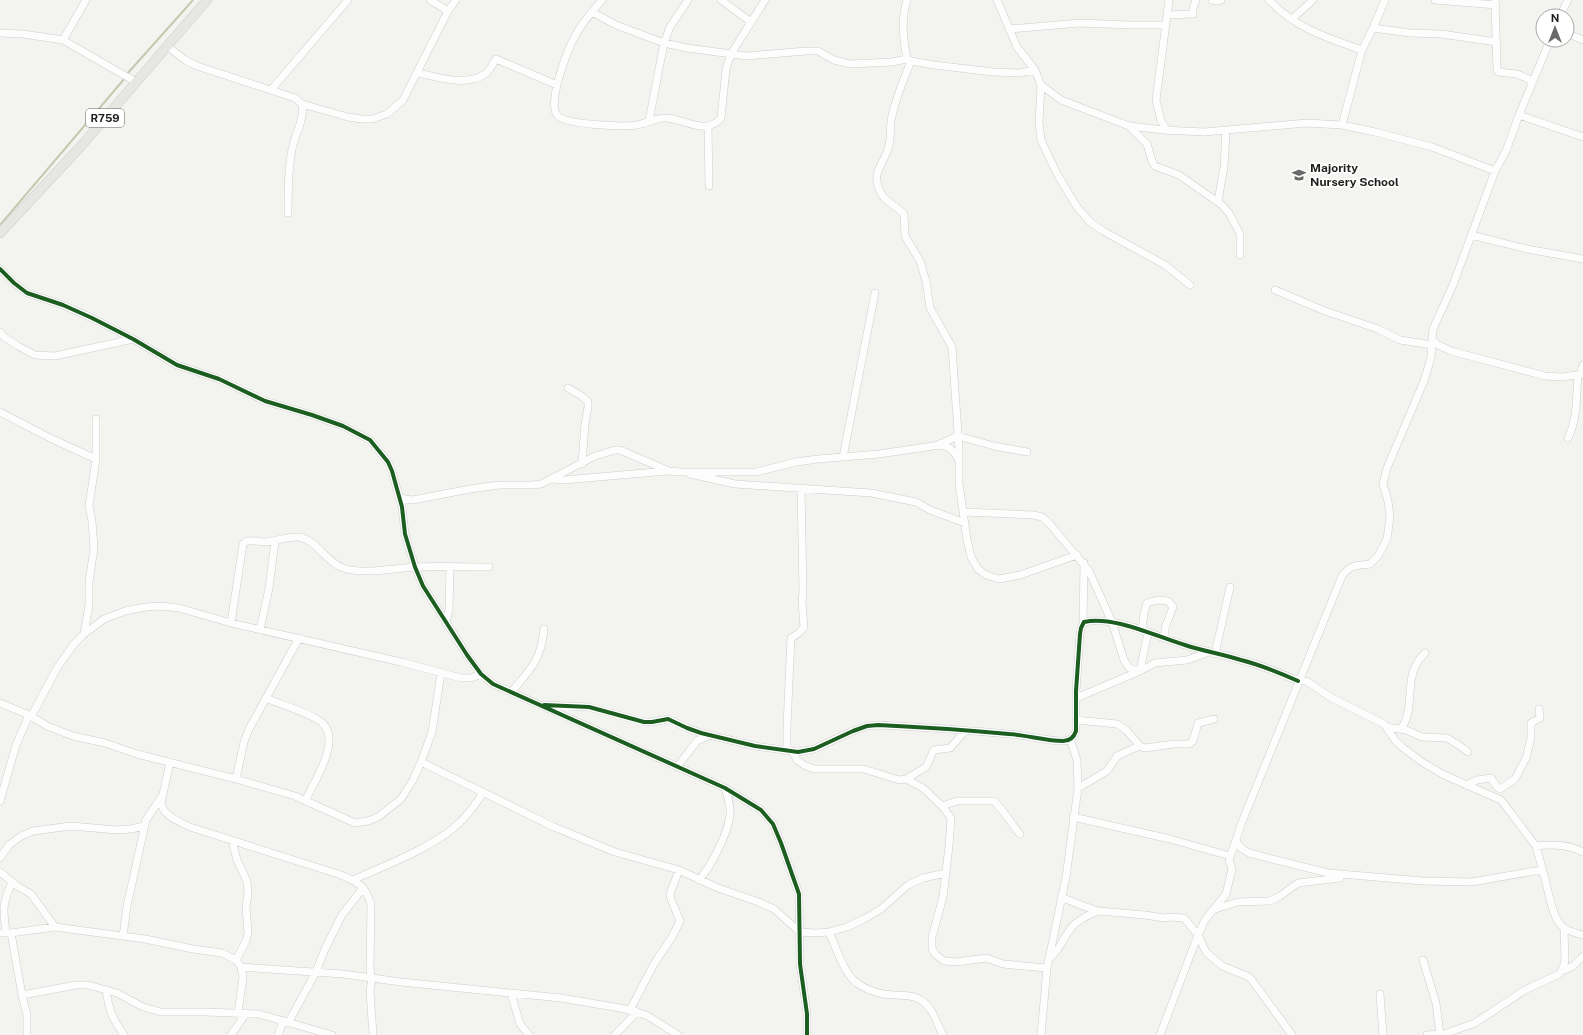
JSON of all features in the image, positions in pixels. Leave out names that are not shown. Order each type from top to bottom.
[{"type":"main road","name":"R759","points":[[0,234],[82,144],[204,1]]},
{"type":"street","points":[[63,40],[86,0]]},
{"type":"street","points":[[271,90],[348,0]]},
{"type":"street","points":[[430,0],[448,11]]},
{"type":"street","points":[[167,46],[185,60],[197,66],[295,98],[302,104],[348,117],[372,119],[387,114],[403,100],[418,73],[448,11],[456,0]]},
{"type":"street","points":[[602,0],[578,30],[567,52],[557,85],[554,109],[557,115],[562,119],[576,122],[621,126],[638,125],[649,121],[666,118],[700,127],[718,122],[722,114],[726,69],[731,54],[765,0]]},
{"type":"street","points":[[649,121],[664,43],[670,27],[688,0]]},
{"type":"street","points":[[721,0],[751,22]]},
{"type":"street","points":[[907,0],[904,10],[903,35],[909,60],[897,96],[890,125],[888,148],[880,164],[877,177],[877,186],[882,196],[888,203],[899,209],[904,214],[905,236],[920,261],[926,281],[930,308],[952,347],[958,436],[959,484],[971,557],[978,569],[986,575],[999,579],[1020,575],[1076,555]]},
{"type":"street","points":[[997,0],[1018,47],[1034,70],[1041,85],[1039,122],[1041,140],[1057,174],[1078,207],[1090,222],[1103,231],[1165,265],[1190,285]]},
{"type":"street","points":[[1168,130],[1161,121],[1156,100],[1169,0]]},
{"type":"street","points":[[1168,15],[1193,14],[1193,8],[1196,0]]},
{"type":"street","points":[[1212,0],[1221,0]]},
{"type":"street","points":[[1269,0],[1304,29],[1362,50]]},
{"type":"street","points":[[1292,20],[1313,0]]},
{"type":"street","points":[[1342,125],[1362,50],[1385,0]]},
{"type":"street","points":[[1435,0],[1495,2],[1498,72],[1516,74],[1533,81]]},
{"type":"street","points":[[592,12],[616,25],[664,43],[687,48],[731,54],[747,56],[818,51],[838,62],[850,64],[909,60],[934,65],[993,72],[1019,73],[1034,70]]},
{"type":"street","points":[[1009,29],[1080,23],[1166,25]]},
{"type":"street","points":[[1373,28],[1410,33],[1441,34],[1497,42]]},
{"type":"street","points":[[0,33],[23,34],[63,40],[136,82]]},
{"type":"street","points":[[1160,1035],[1205,920],[1226,894],[1232,868],[1229,863],[1230,856],[1256,786],[1342,576],[1347,569],[1353,566],[1370,564],[1378,556],[1387,539],[1390,517],[1388,501],[1383,484],[1386,468],[1424,381],[1431,358],[1433,329],[1453,285],[1495,171],[1506,151],[1547,48]]},
{"type":"street","points":[[418,73],[463,81],[484,74],[496,59],[557,85]]},
{"type":"street","points":[[279,82],[281,94]]},
{"type":"street","points":[[1041,85],[1061,100],[1129,126],[1204,132],[1307,123],[1342,125],[1375,132],[1432,148],[1495,171]]},
{"type":"street","points":[[288,213],[288,179],[292,148],[302,114],[302,104]]},
{"type":"street","points":[[1519,115],[1583,137]]},
{"type":"street","points":[[708,126],[709,186]]},
{"type":"street","points":[[1129,126],[1147,144],[1155,166],[1179,175],[1218,201],[1229,213],[1240,234],[1240,255]]},
{"type":"street","points":[[1218,201],[1224,167],[1226,131]]},
{"type":"street","points":[[1471,235],[1528,249],[1583,259]]},
{"type":"street","points":[[0,269],[27,293],[63,305],[133,340],[177,365],[219,379],[265,401],[312,415],[360,434],[370,440],[388,462],[392,471],[402,507],[405,534],[415,567],[423,586],[467,655],[482,674],[493,684],[725,788],[761,810],[773,824],[799,894],[800,964],[807,1035]]},
{"type":"street","points":[[1275,290],[1325,311],[1378,328],[1400,340],[1432,342],[1451,351],[1545,376],[1580,375]]},
{"type":"street","points":[[843,457],[875,293]]},
{"type":"street","points":[[0,332],[4,337],[18,346],[35,354],[55,356],[133,340]]},
{"type":"street","points":[[1568,438],[1576,414],[1580,375],[1583,365]]},
{"type":"street","points":[[568,388],[583,397],[588,402],[582,464]]},
{"type":"street","points":[[0,412],[52,439],[96,459]]},
{"type":"street","points":[[84,634],[89,605],[89,582],[94,548],[90,506],[96,459],[96,419]]},
{"type":"street","points":[[552,479],[564,480],[669,471],[757,472],[796,462],[879,454],[940,444],[958,436],[994,446],[1027,452]]},
{"type":"street","points":[[940,444],[947,446],[952,450],[958,460]]},
{"type":"street","points":[[399,498],[413,500],[470,489],[498,486],[533,486],[552,479],[606,452],[620,450],[669,471]]},
{"type":"street","points":[[681,472],[735,484],[871,493],[916,502],[930,510],[965,523]]},
{"type":"street","points":[[801,488],[802,602],[804,627],[799,633],[791,638],[787,726],[790,751],[797,760],[814,770],[864,769],[899,780],[906,779],[926,767],[934,750],[950,748],[966,730]]},
{"type":"street","points":[[402,507],[413,500]]},
{"type":"street","points":[[964,512],[1042,517],[1059,533],[1084,563],[1095,582],[1112,622],[1126,665],[1132,670],[1140,671]]},
{"type":"street","points":[[230,623],[243,544],[249,540],[275,541],[290,537],[304,538],[329,560],[343,568],[367,571],[415,567],[489,567]]},
{"type":"street","points":[[260,630],[269,588],[275,541]]},
{"type":"street","points":[[540,704],[589,707],[644,722],[668,719],[687,728],[710,735],[755,746],[798,752],[814,749],[853,731],[872,726],[966,730],[1064,741],[1075,735],[1076,731],[1076,698],[1080,634],[1083,625],[1084,563]]},
{"type":"street","points":[[446,623],[449,610],[450,567]]},
{"type":"street","points":[[1212,653],[1230,587]]},
{"type":"street","points":[[1140,671],[1145,631],[1144,613],[1147,603],[1157,600],[1168,602],[1173,607],[1165,628],[1165,638]]},
{"type":"street","points":[[1083,605],[1086,614],[1097,621]]},
{"type":"street","points":[[0,801],[16,744],[57,668],[74,644],[84,634],[104,619],[125,611],[160,606],[179,608],[230,623],[299,638],[360,654],[401,662],[461,678],[470,678],[482,674]]},
{"type":"street","points":[[1083,625],[1084,622],[1112,622],[1212,653],[1254,664],[1308,682],[1330,697],[1384,724],[1395,740],[1422,762],[1444,775],[1501,800],[1536,846],[1555,916],[1558,922],[1564,929],[1583,935]]},
{"type":"street","points":[[512,692],[540,655],[544,629]]},
{"type":"street","points":[[236,779],[244,742],[249,729],[299,638]]},
{"type":"street","points":[[1076,698],[1140,671],[1155,663],[1187,660],[1212,653]]},
{"type":"street","points":[[1401,729],[1405,724],[1408,712],[1410,685],[1414,669],[1417,662],[1425,653]]},
{"type":"street","points":[[0,703],[30,716],[47,726],[73,736],[105,743],[137,754],[236,779],[295,796],[355,823],[368,821],[378,817],[401,799],[413,780],[432,732],[441,673]]},
{"type":"street","points":[[266,698],[318,719],[327,727],[330,739],[327,755],[305,801]]},
{"type":"street","points":[[1466,785],[1477,780],[1491,778],[1500,789],[1515,779],[1526,758],[1529,748],[1531,723],[1540,718],[1539,709]]},
{"type":"street","points":[[1076,720],[1117,724],[1126,730],[1139,746],[1145,748],[1174,744],[1189,744],[1193,741],[1198,723],[1214,718]]},
{"type":"street","points":[[1386,727],[1401,729],[1422,737],[1447,738],[1468,752]]},
{"type":"street","points":[[677,767],[697,741],[710,735]]},
{"type":"street","points":[[1040,1035],[1047,968],[1066,877],[1078,788],[1077,760],[1070,739]]},
{"type":"street","points":[[1078,788],[1107,772],[1117,756],[1139,746]]},
{"type":"street","points":[[170,762],[162,796],[162,808],[169,816],[190,827],[353,880],[363,888],[368,895],[370,905],[370,966],[372,978],[370,990],[373,1035]]},
{"type":"street","points":[[421,762],[554,827],[615,852],[649,863],[679,870],[735,895],[756,900],[774,909],[800,932],[829,932],[864,919],[882,909],[908,884],[923,878],[946,873]]},
{"type":"street","points":[[906,779],[924,788],[950,815],[951,822],[943,897],[932,937],[932,948],[935,954],[944,961],[956,962],[987,958],[1003,964],[1047,968]]},
{"type":"street","points":[[699,880],[708,869],[729,823],[730,803],[725,788]]},
{"type":"street","points":[[353,880],[426,846],[445,835],[460,822],[483,793]]},
{"type":"street","points":[[123,936],[127,906],[144,826],[149,814],[162,796]]},
{"type":"street","points":[[942,806],[957,801],[993,801],[998,804],[1020,834]]},
{"type":"street","points":[[1073,817],[1170,839],[1230,856]]},
{"type":"street","points":[[0,858],[9,845],[21,836],[33,831],[71,826],[118,830],[144,826]]},
{"type":"street","points":[[232,841],[237,860],[247,881],[248,894],[246,907],[248,933],[236,960]]},
{"type":"street","points":[[1236,841],[1244,851],[1249,853],[1310,870],[1347,876],[1463,883],[1483,881],[1535,871],[1544,875]]},
{"type":"street","points":[[1536,846],[1549,844],[1565,846],[1576,848],[1583,852]]},
{"type":"street","points":[[615,1035],[633,1011],[680,921],[670,894],[679,870]]},
{"type":"street","points":[[0,872],[30,894],[55,927]]},
{"type":"street","points":[[1214,909],[1238,902],[1270,901],[1280,896],[1298,883],[1347,876]]},
{"type":"street","points":[[12,882],[4,904],[3,913],[6,933],[27,1015],[27,1035]]},
{"type":"street","points":[[278,1035],[316,972],[325,948],[342,915],[363,888]]},
{"type":"street","points":[[1061,897],[1098,911],[1164,918],[1184,918],[1198,935],[1206,952],[1222,966],[1247,976],[1251,980],[1292,1035]]},
{"type":"street","points":[[1050,959],[1059,950],[1070,928],[1086,916],[1098,911]]},
{"type":"street","points":[[6,933],[55,927],[123,936],[222,953],[236,960],[241,966],[243,977],[238,1013]]},
{"type":"street","points":[[1562,971],[1565,961],[1564,929]]},
{"type":"street","points":[[829,932],[848,973],[856,983],[869,990],[883,994],[918,998],[931,1010],[943,1035]]},
{"type":"street","points":[[1427,1035],[1441,1034],[1475,1023],[1525,990],[1573,966],[1583,956]]},
{"type":"street","points":[[1423,960],[1434,996],[1441,1034]]},
{"type":"street","points":[[241,966],[316,972],[561,998],[633,1011],[648,1016],[678,1035]]},
{"type":"street","points":[[22,995],[76,985],[88,985],[106,990],[143,1007],[161,1012],[258,1014],[332,1035]]},
{"type":"street","points":[[106,990],[109,1010],[124,1035]]},
{"type":"street","points":[[510,993],[520,1024],[529,1035]]},
{"type":"street","points":[[1380,994],[1383,1035]]},
{"type":"street","points":[[230,1035],[246,1013]]},
{"type":"waterway","points":[[127,74],[193,0]]},
{"type":"waterway","points":[[0,225],[125,78]]},
{"type":"cycle path","points":[[0,269],[27,293],[63,305],[92,318],[133,339],[177,365],[219,379],[265,401],[343,426],[370,440],[388,462],[392,471],[402,507],[405,534],[415,567],[423,586],[467,655],[481,674],[493,684],[725,788],[761,810],[773,824],[799,894],[800,964],[807,1014],[807,1035]]},
{"type":"cycle path","points":[[544,705],[589,707],[644,722],[668,719],[701,733],[755,746],[798,752],[814,749],[867,726],[878,725],[993,733],[1065,741],[1071,738],[1076,731],[1076,691],[1081,628],[1084,622],[1096,621],[1121,624],[1135,628],[1192,647],[1256,664],[1298,681]]},
{"type":"place","name":"Majority Nursery School","points":[[1299,175]]}]
